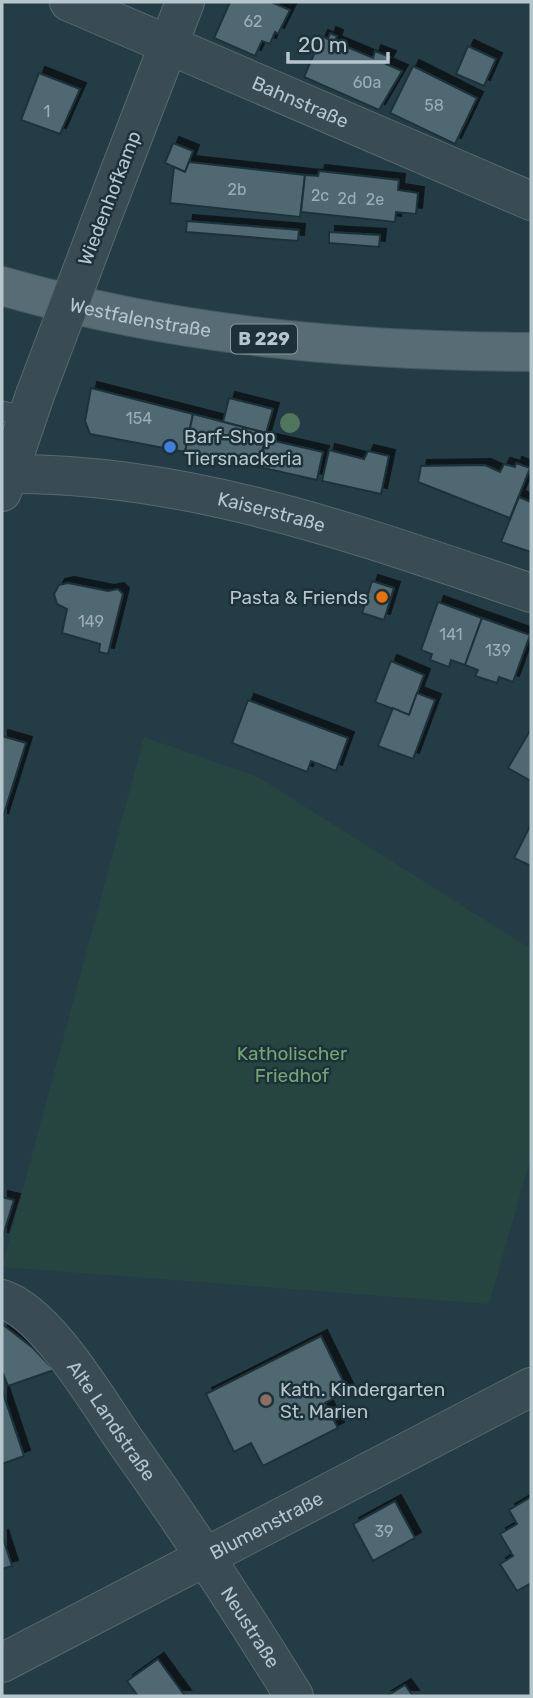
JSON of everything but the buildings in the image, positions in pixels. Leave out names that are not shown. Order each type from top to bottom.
[{"type":"main road","name":"Westfalenstraße","points":[[2,286],[89,309],[211,333],[352,348],[531,352]]},
{"type":"street","name":"Bahnstraße","points":[[69,2],[531,201]]},
{"type":"street","name":"Wiedenhofkamp","points":[[3,480],[21,408],[101,220],[185,2]]},
{"type":"street","name":"Kaiserstraße","points":[[3,480],[125,481],[246,503],[317,521],[531,593]]},
{"type":"street","name":"Alte Landstraße","points":[[2,1299],[16,1304],[60,1347],[207,1557]]},
{"type":"street","name":"Blumenstraße","points":[[2,1663],[531,1387]]},
{"type":"street","name":"Neustraße","points":[[207,1557],[294,1696]]},
{"type":"green space","name":"Katholischer Friedhof","points":[[144,737],[258,777],[531,949],[531,1157],[489,1304],[2,1267]]},
{"type":"place","name":"Barf-Shop Tiersnackeria","points":[[170,447]]},
{"type":"place","name":"Pasta & Friends","points":[[382,597]]},
{"type":"place","name":"Kath. Kindergarten St. Marien","points":[[266,1400]]}]
